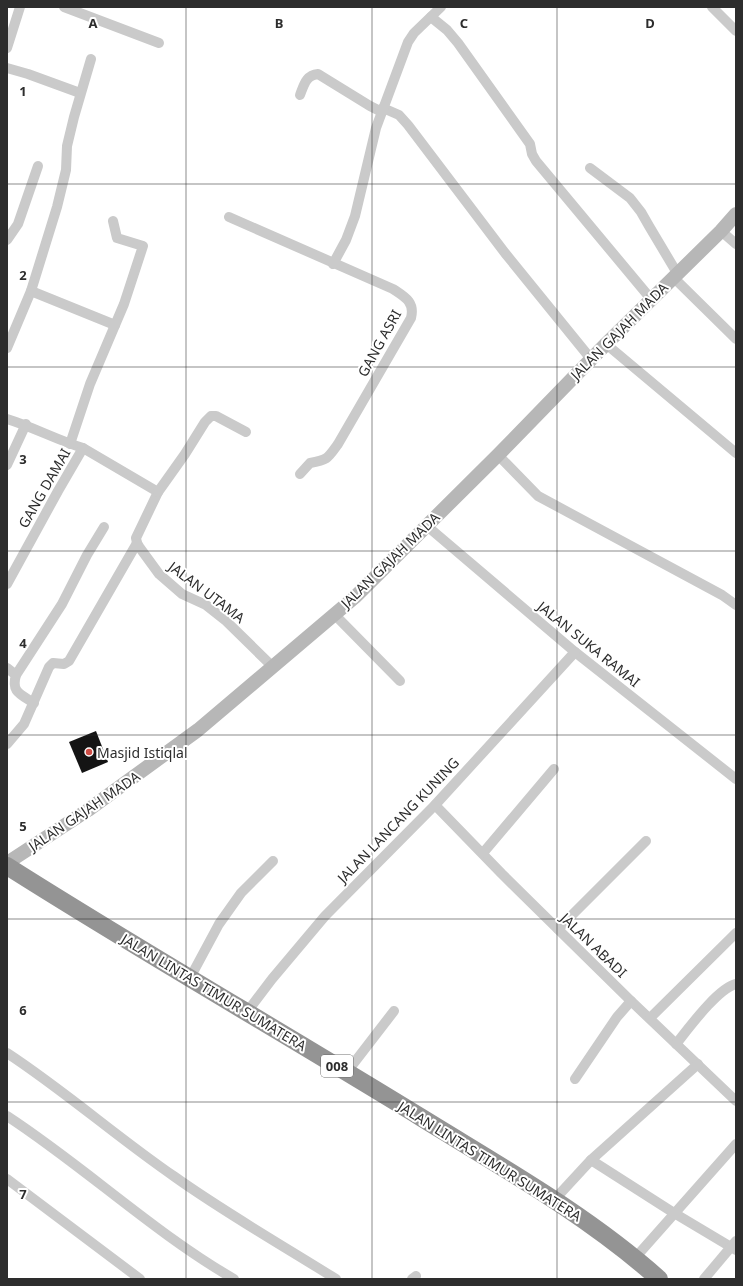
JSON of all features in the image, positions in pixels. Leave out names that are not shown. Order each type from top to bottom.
[{"type":"highway","name":"JALAN LINTAS TIMUR SUMATERA","points":[[7,866],[555,1199],[635,1258],[659,1279]]},
{"type":"street","points":[[7,48],[20,7]]},
{"type":"street","points":[[64,7],[159,43]]},
{"type":"street","points":[[333,264],[346,240],[355,216],[376,128],[408,42],[414,33],[441,7]]},
{"type":"street","points":[[712,7],[736,31]]},
{"type":"street","points":[[430,17],[447,30],[458,43],[530,144],[532,154],[536,161],[651,299]]},
{"type":"street","points":[[7,348],[31,291],[57,207],[66,170],[67,146],[80,93],[91,59]]},
{"type":"street","points":[[7,68],[80,93]]},
{"type":"street","points":[[300,95],[305,81],[312,75],[318,74],[370,106],[399,115],[505,253],[591,359]]},
{"type":"street","points":[[7,240],[18,224],[38,166]]},
{"type":"street","points":[[590,168],[630,198],[641,212],[675,275],[736,339]]},
{"type":"street","name":"JALAN GAJAH MADA","points":[[7,863],[88,810],[198,730],[354,597],[498,455],[591,359],[736,214]]},
{"type":"street","name":"GANG ASRI","points":[[229,217],[275,238],[300,247],[333,264],[393,289],[407,298],[412,306],[413,312],[411,318],[338,444],[326,459],[310,463],[300,474]]},
{"type":"street","points":[[70,444],[90,384],[137,268],[143,246],[117,238],[113,221]]},
{"type":"street","points":[[721,230],[736,244]]},
{"type":"street","points":[[31,291],[115,325]]},
{"type":"street","points":[[606,344],[736,453]]},
{"type":"street","points":[[7,744],[24,724],[51,665],[56,663],[64,664],[69,661],[136,543],[138,532],[149,513],[158,492],[185,454],[205,422],[211,416],[216,416],[246,432]]},
{"type":"street","points":[[7,419],[26,424],[70,444],[83,448],[158,492]]},
{"type":"street","points":[[7,465],[26,424]]},
{"type":"street","name":"GANG DAMAI","points":[[7,584],[83,448]]},
{"type":"street","points":[[498,455],[538,496],[722,595],[736,605]]},
{"type":"street","name":"JALAN SUKA RAMAI","points":[[427,526],[575,652],[736,779]]},
{"type":"street","points":[[34,702],[16,691],[14,683],[16,674],[62,604],[104,527]]},
{"type":"street","name":"JALAN UTAMA","points":[[136,543],[159,574],[182,594],[206,605],[226,620],[272,666]]},
{"type":"street","points":[[334,614],[400,681]]},
{"type":"street","name":"JALAN LANCANG KUNING","points":[[247,1012],[272,979],[325,916],[435,805],[575,652]]},
{"type":"street","points":[[7,668],[16,674]]},
{"type":"street","points":[[483,853],[554,769]]},
{"type":"street","name":"JALAN ABADI","points":[[435,805],[502,874],[631,1001],[736,1101]]},
{"type":"street","points":[[558,929],[646,841]]},
{"type":"street","points":[[190,978],[220,924],[241,893],[273,862]]},
{"type":"street","points":[[650,1018],[736,933]]},
{"type":"street","points":[[676,1044],[710,1004],[724,990],[731,985],[736,984]]},
{"type":"street","points":[[575,1079],[617,1017],[631,1001]]},
{"type":"street","points":[[347,1072],[394,1011]]},
{"type":"street","points":[[7,1053],[68,1096],[113,1132],[174,1177],[336,1279]]},
{"type":"street","points":[[555,1199],[591,1160],[698,1064]]},
{"type":"street","points":[[7,1116],[41,1139],[182,1245],[234,1279]]},
{"type":"street","points":[[635,1258],[736,1144]]},
{"type":"street","points":[[591,1160],[674,1213],[734,1246],[704,1279]]},
{"type":"street","points":[[7,1179],[140,1279]]},
{"type":"building","name":"Masjid Istiqlal","points":[[96,731],[108,762],[82,773],[69,742]]},
{"type":"place","name":"Masjid Istiqlal","points":[[89,752]]}]
